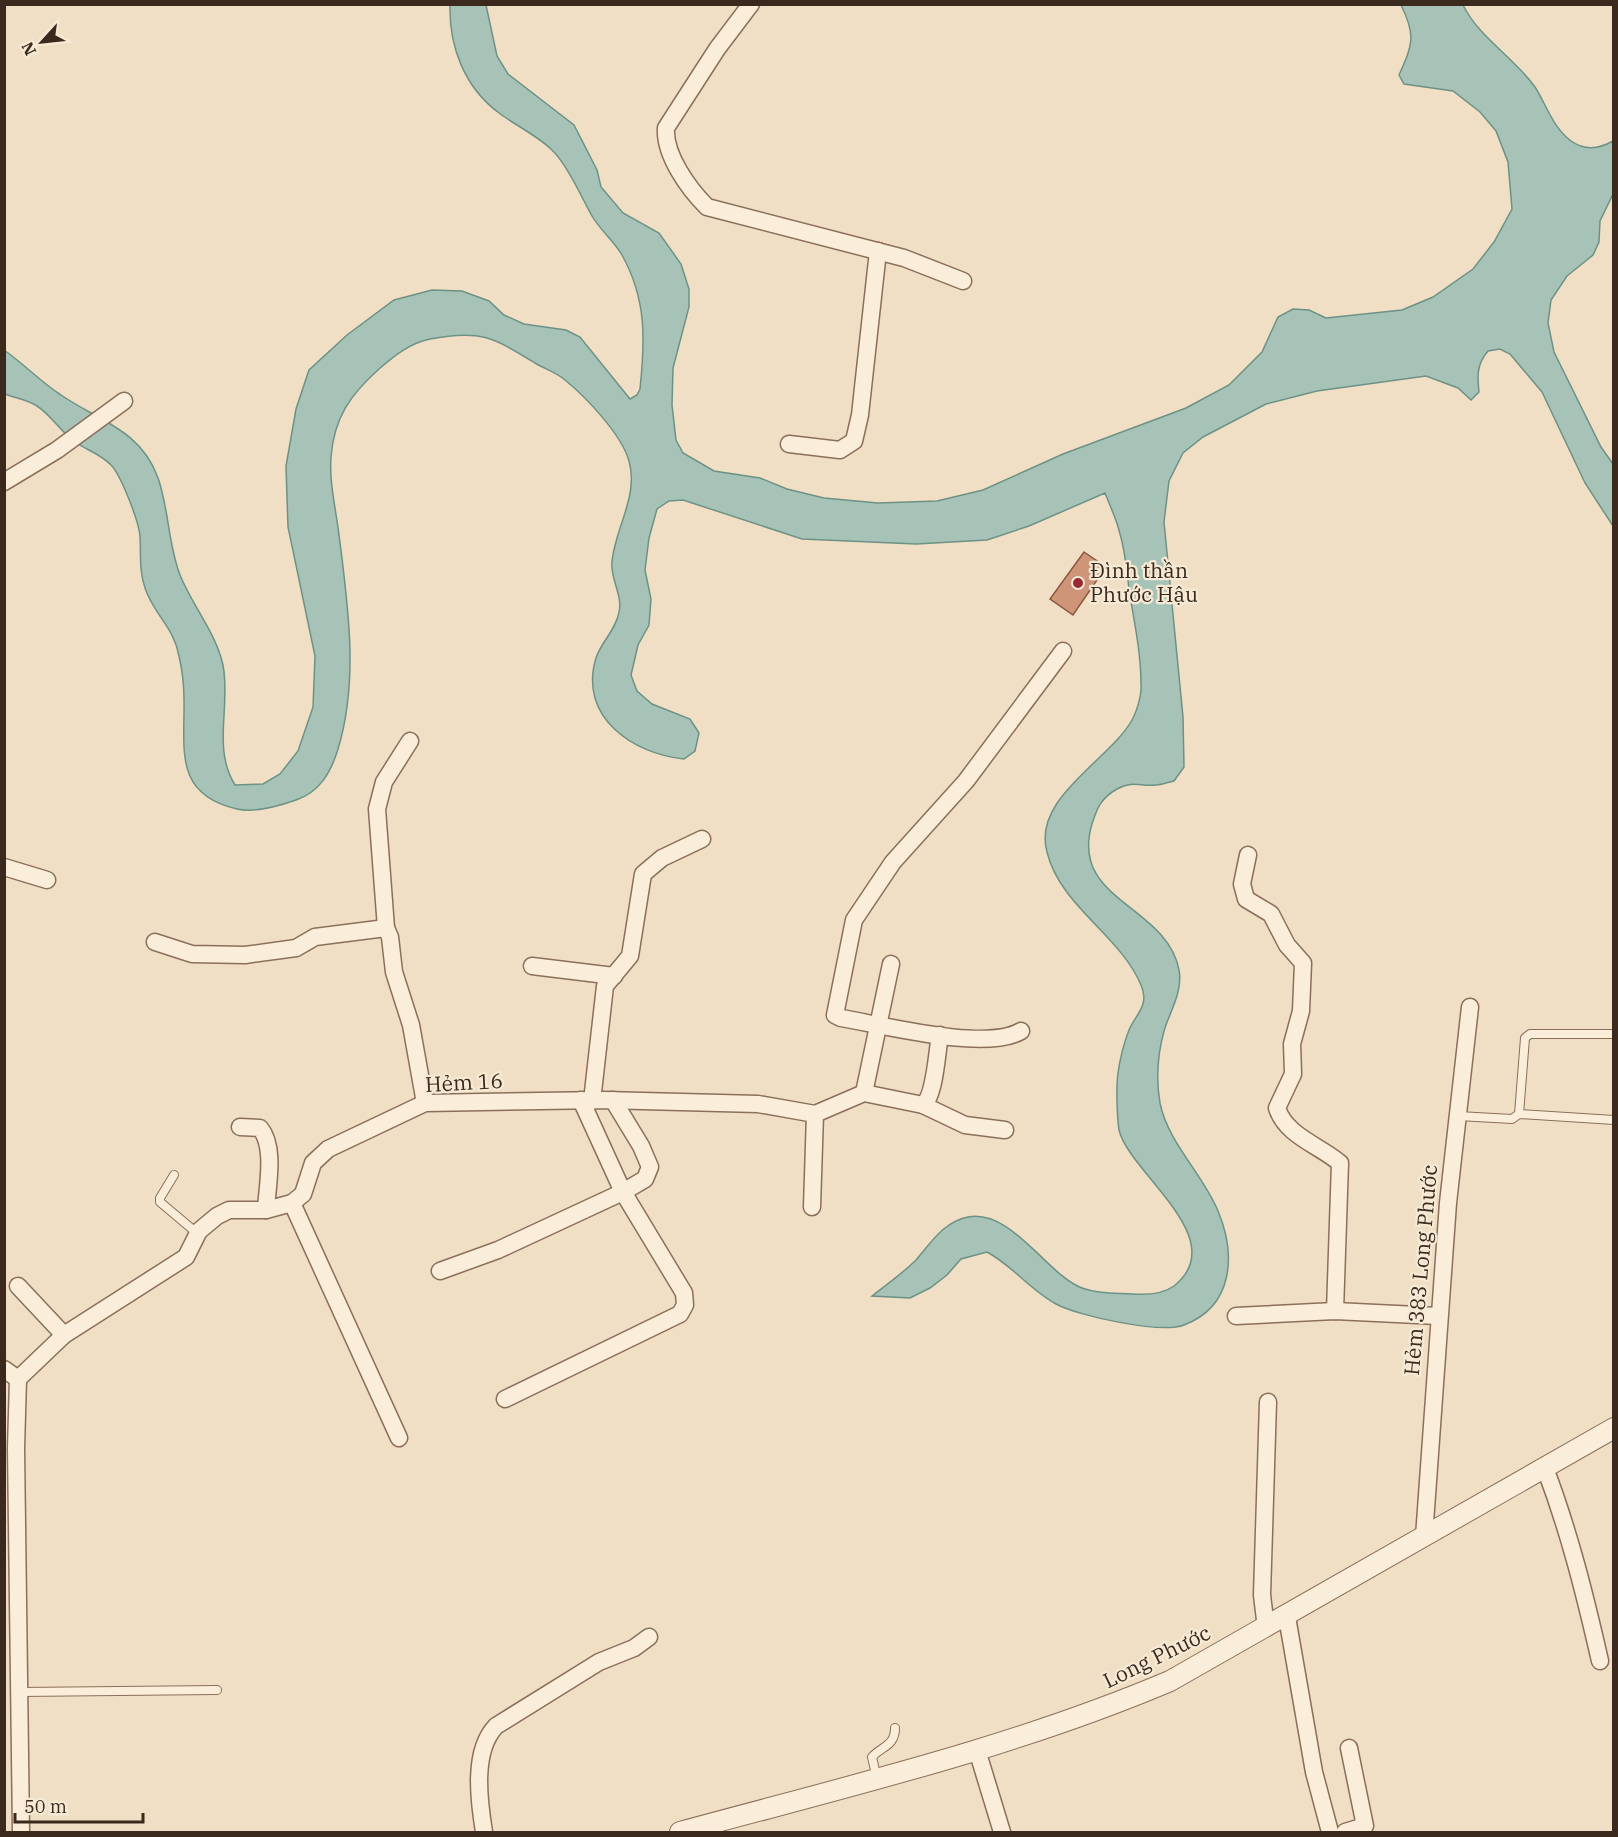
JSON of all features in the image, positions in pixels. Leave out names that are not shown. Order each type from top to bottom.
[{"type":"street","points":[[751,4],[717,49],[666,128],[665,141],[696,195],[707,207],[904,258],[963,281]]},
{"type":"street","points":[[789,444],[840,450],[854,441],[860,415],[878,251]]},
{"type":"street","points":[[4,482],[57,450],[118,406]]},
{"type":"street","points":[[1021,1031],[1009,1038],[990,1040],[940,1035],[841,1018],[835,1015],[854,920],[893,861],[966,781],[1063,651]]},
{"type":"street","points":[[410,741],[384,782],[377,809],[386,928],[390,937],[394,972],[411,1025],[425,1103]]},
{"type":"street","points":[[506,1399],[680,1314],[685,1305],[684,1293],[623,1192],[586,1101],[605,986],[630,956],[643,874],[662,858],[702,839]]},
{"type":"street","points":[[1248,855],[1242,884],[1246,899],[1271,914],[1287,945],[1303,963],[1301,1011],[1292,1044],[1293,1074],[1276,1108],[1280,1119],[1297,1135],[1327,1152],[1340,1163],[1335,1311]]},
{"type":"street","points":[[4,867],[47,880]]},
{"type":"street","points":[[155,942],[192,954],[245,955],[296,948],[315,937],[386,928]]},
{"type":"street","points":[[864,1093],[891,964]]},
{"type":"street","points":[[532,966],[614,976]]},
{"type":"street","name":"Hẻm 383 Long Phước","points":[[1424,1537],[1438,1316],[1470,1007]]},
{"type":"street","points":[[922,1106],[927,1101],[931,1090],[940,1035]]},
{"type":"street","points":[[812,1207],[815,1114],[864,1093],[922,1106],[965,1125],[1005,1130]]},
{"type":"street","points":[[440,1271],[498,1250],[623,1192],[645,1179],[651,1167],[614,1100]]},
{"type":"street","name":"Hẻm 16","points":[[292,1203],[303,1194],[313,1163],[328,1149],[425,1103],[614,1100],[758,1104],[815,1114]]},
{"type":"street","points":[[240,1126],[260,1128],[265,1134],[268,1156],[266,1210]]},
{"type":"street","points":[[21,1833],[20,1692],[11,1374],[64,1335],[186,1257],[198,1234],[217,1216],[229,1210],[266,1210],[292,1203],[399,1437]]},
{"type":"street","points":[[18,1286],[64,1335]]},
{"type":"street","points":[[1236,1316],[1335,1311],[1438,1316]]},
{"type":"street","points":[[1266,1628],[1262,1595],[1268,1402]]},
{"type":"street","name":"Long Phước","points":[[682,1832],[977,1750],[1105,1708],[1170,1681],[1287,1617],[1614,1428]]},
{"type":"street","points":[[1545,1468],[1562,1512],[1584,1590],[1600,1661]]},
{"type":"street","points":[[1287,1617],[1314,1772],[1330,1833]]},
{"type":"street","points":[[484,1833],[480,1770],[489,1733],[590,1668],[634,1648],[649,1637]]},
{"type":"street","points":[[1345,1833],[1365,1829],[1349,1748]]},
{"type":"street","points":[[977,1750],[1002,1833]]},
{"type":"lane","points":[[1520,1114],[1525,1038],[1530,1034],[1614,1034]]},
{"type":"lane","points":[[1458,1116],[1512,1119],[1520,1114],[1614,1120]]},
{"type":"lane","points":[[174,1175],[160,1198],[160,1202],[198,1234]]},
{"type":"lane","points":[[20,1692],[217,1690]]},
{"type":"lane","points":[[878,1779],[872,1758],[895,1738],[895,1728]]},
{"type":"shaded area","points":[[450,5],[486,5],[497,56],[508,74],[574,125],[597,170],[601,187],[623,213],[659,233],[681,264],[689,289],[689,307],[673,368],[672,405],[676,440],[683,453],[714,471],[760,478],[787,489],[824,498],[878,503],[937,501],[983,490],[1063,454],[1186,408],[1229,385],[1262,352],[1278,317],[1293,309],[1309,310],[1326,318],[1402,310],[1433,297],[1473,269],[1494,242],[1512,209],[1508,162],[1496,131],[1480,112],[1453,91],[1404,84],[1399,75],[1410,47],[1411,32],[1401,5],[1463,5],[1478,28],[1535,87],[1565,136],[1587,148],[1602,146],[1613,141],[1613,194],[1600,221],[1599,242],[1593,255],[1567,276],[1551,300],[1548,323],[1554,352],[1601,447],[1613,464],[1613,526],[1585,483],[1542,392],[1510,354],[1500,349],[1488,351],[1482,360],[1478,375],[1479,392],[1471,400],[1458,388],[1426,376],[1317,391],[1266,404],[1203,437],[1183,453],[1169,481],[1164,522],[1183,717],[1184,767],[1174,781],[1158,785],[1123,786],[1107,796],[1100,804],[1092,824],[1089,850],[1094,870],[1106,887],[1157,931],[1171,948],[1179,970],[1178,994],[1160,1048],[1158,1076],[1160,1103],[1170,1132],[1212,1197],[1224,1227],[1227,1244],[1226,1277],[1221,1292],[1213,1305],[1201,1316],[1184,1325],[1157,1327],[1082,1314],[1056,1304],[987,1252],[961,1259],[947,1275],[930,1288],[910,1298],[872,1296],[911,1265],[932,1240],[951,1223],[968,1217],[984,1217],[1014,1232],[1069,1281],[1088,1290],[1137,1294],[1160,1292],[1174,1286],[1189,1268],[1192,1248],[1185,1227],[1172,1206],[1127,1147],[1119,1130],[1118,1073],[1127,1035],[1143,1004],[1141,985],[1119,951],[1064,889],[1047,852],[1045,833],[1051,814],[1061,797],[1121,735],[1134,716],[1141,693],[1139,651],[1124,549],[1105,493],[1029,526],[987,540],[916,544],[802,539],[683,500],[669,501],[657,509],[649,538],[645,570],[651,599],[649,625],[638,645],[631,675],[637,691],[652,704],[690,719],[699,733],[695,751],[684,759],[665,756],[629,740],[614,729],[602,715],[595,698],[593,679],[596,658],[615,625],[620,606],[612,562],[629,499],[631,474],[629,461],[619,440],[593,406],[565,380],[508,347],[486,338],[462,335],[423,341],[396,355],[360,388],[345,408],[333,443],[331,476],[346,589],[350,670],[344,723],[332,766],[312,792],[275,807],[251,810],[237,809],[216,802],[202,793],[192,781],[184,752],[184,688],[179,656],[173,637],[153,606],[143,582],[139,529],[124,488],[115,470],[107,461],[75,442],[37,406],[5,394],[4,350],[54,390],[117,428],[141,448],[151,462],[162,490],[173,551],[180,575],[215,642],[223,665],[225,696],[223,742],[228,771],[235,785],[263,784],[280,774],[298,751],[313,707],[315,656],[288,527],[286,466],[296,409],[309,370],[347,335],[394,300],[432,290],[462,291],[489,301],[504,315],[524,324],[566,330],[580,337],[630,399],[637,395],[640,389],[643,337],[640,305],[636,288],[622,255],[595,221],[557,155],[539,139],[499,113],[476,91],[461,65],[456,50],[452,36]]},
{"type":"building","name":"Đình thần Phước Hậu","points":[[1084,552],[1106,567],[1073,615],[1050,599]]},
{"type":"place","name":"Đình thần Phước Hậu","points":[[1078,583]]}]
